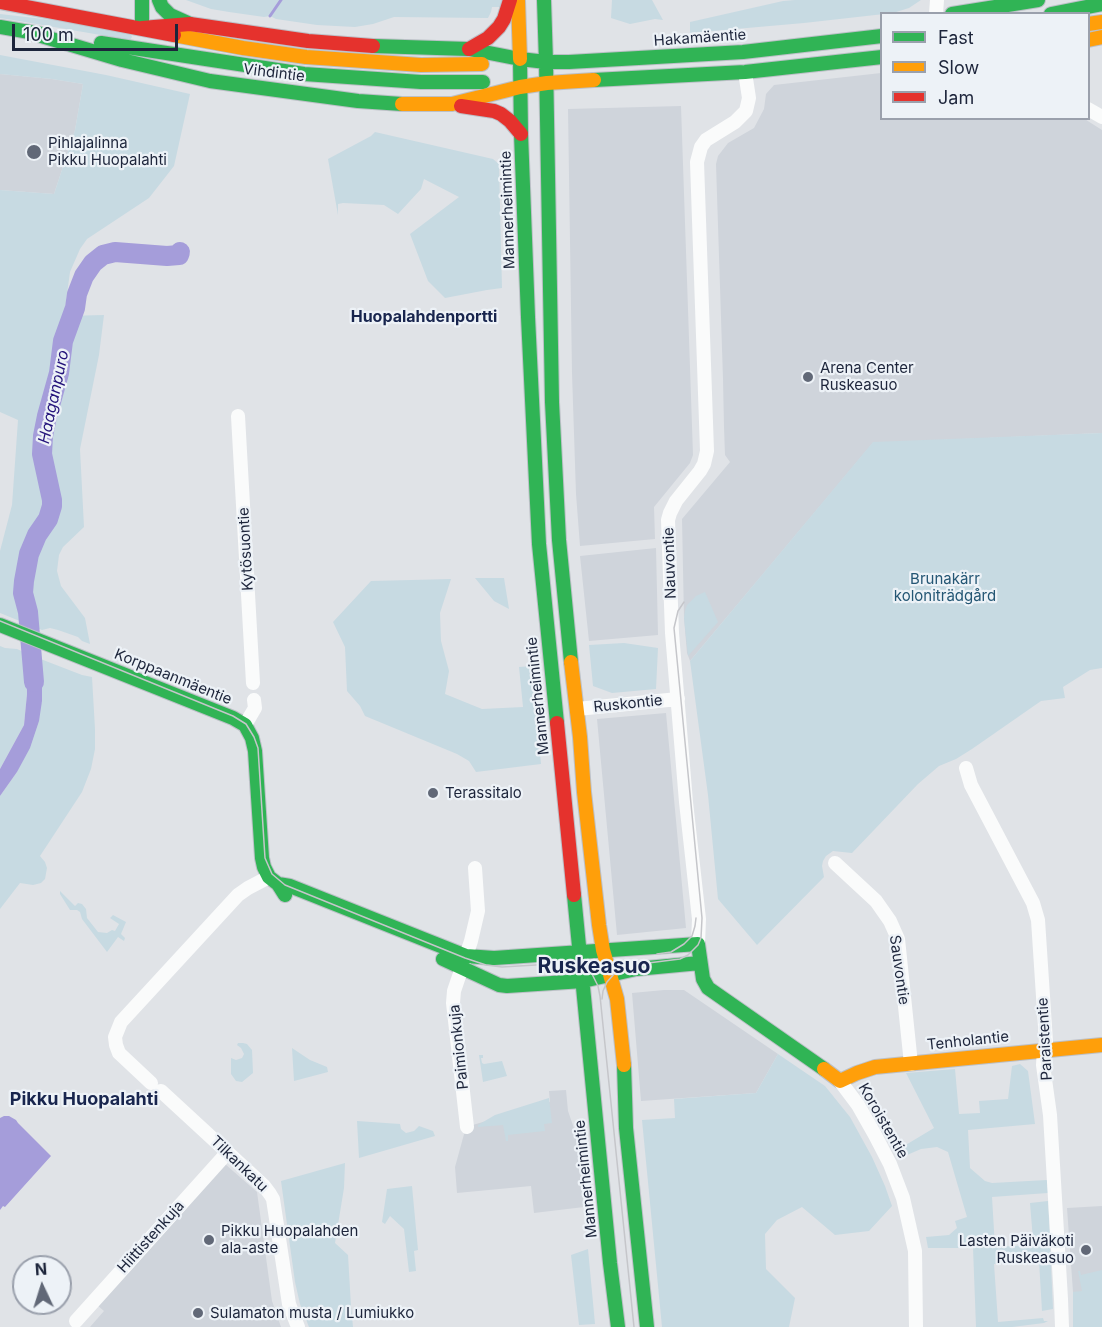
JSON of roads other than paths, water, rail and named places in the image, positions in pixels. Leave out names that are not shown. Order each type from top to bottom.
[{"type":"main road","points":[[142,0],[143,38],[159,70]]},
{"type":"main road","points":[[159,0],[170,15],[190,24]]},
{"type":"main road","points":[[469,49],[488,38],[500,27],[510,0]]},
{"type":"main road","name":"Mannerheimintie","points":[[518,0],[521,134],[538,529],[618,1327]]},
{"type":"main road","points":[[544,0],[551,347],[558,516],[572,675],[599,925],[603,950],[617,999],[624,1064],[626,1128],[647,1327]]},
{"type":"main road","points":[[981,11],[1038,0]]},
{"type":"main road","name":"Vihdintie","points":[[0,2],[187,38],[306,57],[421,64],[482,64]]},
{"type":"main road","points":[[1061,12],[1102,4]]},
{"type":"main road","name":"Vihdintie","points":[[142,28],[190,24],[297,40],[357,46],[469,49],[519,59]]},
{"type":"main road","name":"Vihdintie","points":[[0,27],[304,74],[421,82],[483,82]]},
{"type":"main road","name":"Vihdintie","points":[[28,32],[159,70],[210,81],[358,101],[452,104],[520,87]]},
{"type":"main road","name":"Hakamäentie","points":[[519,59],[569,62],[743,52],[880,36]]},
{"type":"main road","points":[[743,52],[745,72]]},
{"type":"main road","points":[[520,87],[546,83],[745,72],[880,57]]},
{"type":"main road","points":[[452,104],[501,114],[521,134]]},
{"type":"main road","name":"Korppaanmäentie","points":[[0,625],[207,707],[245,726]]},
{"type":"main road","points":[[245,726],[252,738],[255,751],[261,854],[264,867],[285,895],[464,961],[500,985],[583,981],[636,969],[700,963]]},
{"type":"main road","points":[[464,961],[698,944]]},
{"type":"main road","name":"Koroistentie","points":[[698,944],[703,979],[708,988],[840,1081]]},
{"type":"main road","name":"Tenholantie","points":[[840,1081],[875,1067],[1102,1045]]},
{"type":"street","points":[[953,0],[960,6],[981,11]]},
{"type":"street","name":"Nauvontie","points":[[698,944],[699,919],[671,611],[668,520],[676,501],[704,464],[708,442],[697,162],[701,147],[706,140],[735,122],[746,111],[749,99],[745,72]]},
{"type":"street","name":"Kytösuontie","points":[[238,416],[253,683]]},
{"type":"street","name":"Ruskontie","points":[[577,709],[678,699]]},
{"type":"street","points":[[245,726],[255,708],[254,700]]},
{"type":"street","name":"Paraistentie","points":[[966,768],[971,785],[1033,903],[1038,920],[1046,1039],[1044,1071],[1050,1114],[1062,1327]]},
{"type":"street","name":"Sauvontie","points":[[835,863],[876,902],[891,921],[898,939],[911,1064]]},
{"type":"street","name":"Paimionkuja","points":[[467,1127],[453,1003],[454,991],[478,911],[475,868]]},
{"type":"street","name":"Tilkankatu","points":[[274,881],[248,888],[238,895],[120,1022],[115,1037],[119,1053],[270,1194],[273,1200],[289,1304],[298,1327]]},
{"type":"street","name":"Koroistentie","points":[[840,1081],[858,1105],[875,1135],[890,1164],[903,1198],[915,1251],[916,1327]]},
{"type":"street","name":"Hiittistenkuja","points":[[76,1322],[227,1153]]},
{"type":"waterway","name":"Haaganpuro","points":[[270,16],[281,0]]},
{"type":"waterway","name":"Haaganpuro","points":[[34,682],[28,612],[23,593],[24,581],[29,554],[37,535],[48,519],[52,506],[42,454],[43,436],[59,373],[63,341],[75,308],[77,294],[84,276],[93,263],[103,255],[115,252],[167,256],[179,255],[180,252]]},
{"type":"tram line","points":[[581,967],[624,966],[680,959],[688,955],[698,945],[701,938],[702,918],[674,628],[678,611],[684,602]]},
{"type":"tram line","points":[[0,621],[233,716],[246,724],[258,748],[265,858],[272,874],[285,885],[486,965],[502,967],[569,963],[585,968],[592,974],[600,996],[634,1327]]},
{"type":"tram line","points":[[657,954],[671,952],[684,944],[692,936],[696,918]]},
{"type":"tram line","points":[[602,999],[607,982],[615,973],[626,967]]},
{"type":"place","name":"Pihlajalinna Pikku Huopalahti","points":[[34,152]]},
{"type":"place","name":"Arena Center Ruskeasuo","points":[[808,377]]},
{"type":"place","name":"Terassitalo","points":[[433,793]]},
{"type":"place","name":"Pikku Huopalahden ala-aste","points":[[209,1240]]},
{"type":"place","name":"Lasten Päiväkoti Ruskeasuo","points":[[1086,1250]]},
{"type":"place","name":"Sulamaton musta / Lumiukko","points":[[198,1313]]},
{"type":"district","name":"Huopalahdenportti","points":[[424,317]]},
{"type":"district","name":"Ruskeasuo","points":[[594,967]]},
{"type":"district","name":"Pikku Huopalahti","points":[[84,1100]]},
{"type":"park label","name":"Brunakärr koloniträdgård","points":[[945,588]]}]
